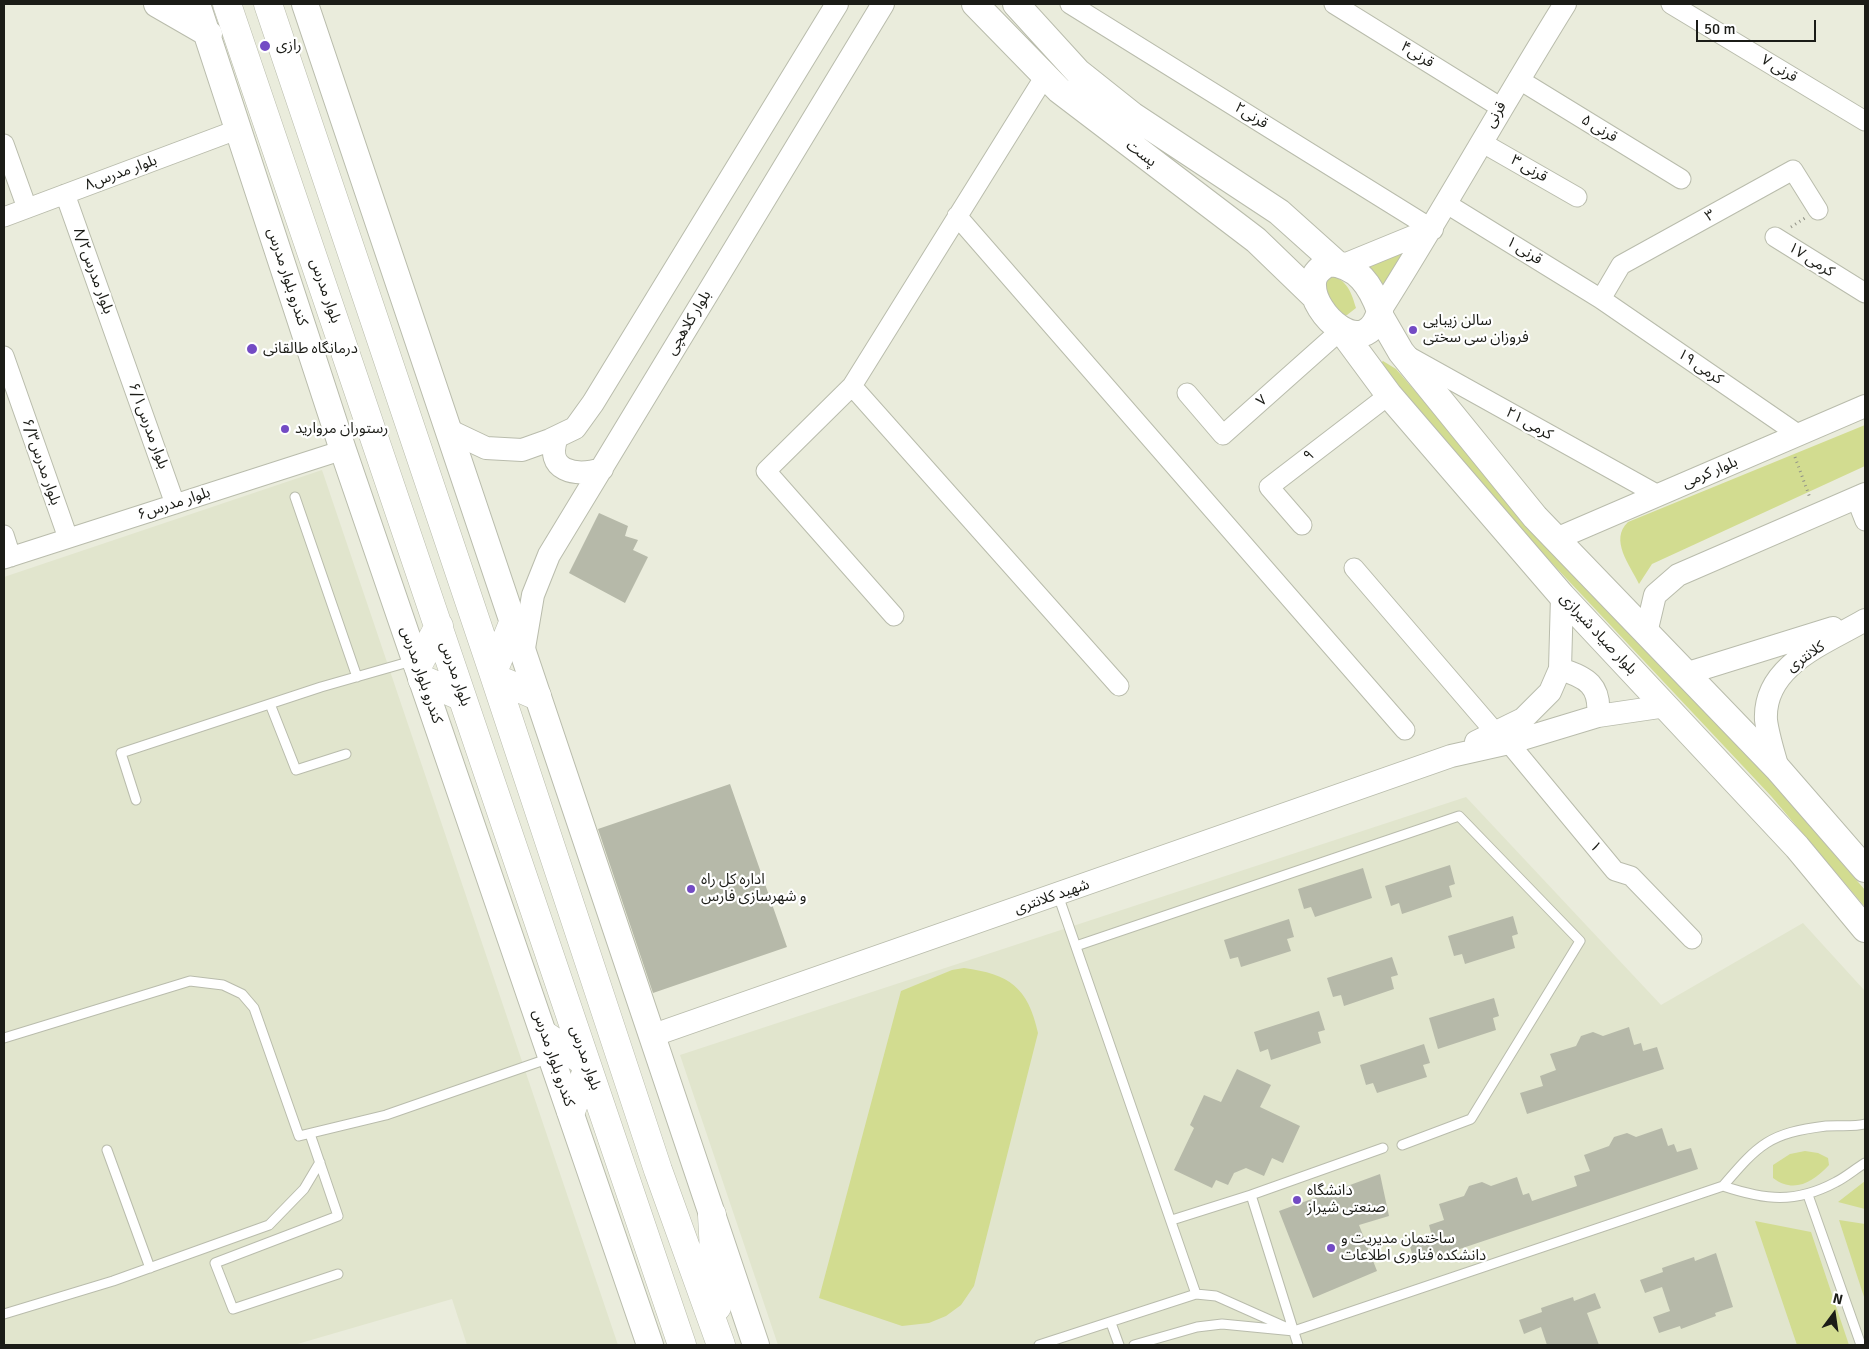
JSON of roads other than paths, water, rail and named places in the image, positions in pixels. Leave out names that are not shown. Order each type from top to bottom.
[{"type":"main road","points":[[157,4],[209,34]]},
{"type":"main road","name":"کندرو بلوار مدرس","points":[[197,4],[209,34],[343,450],[650,1345]]},
{"type":"main road","name":"بلوار مدرس","points":[[227,4],[682,1345]]},
{"type":"main road","points":[[268,4],[655,1160],[719,1342]]},
{"type":"main road","points":[[305,4],[756,1345]]},
{"type":"main road","name":"پست","points":[[975,4],[1059,90],[1117,137],[1256,240],[1314,296]]},
{"type":"main road","name":"پست","points":[[1016,4],[1078,72],[1132,115],[1278,212],[1340,264]]},
{"type":"main road","points":[[1256,240],[1270,247],[1280,244],[1285,235],[1278,212]]},
{"type":"main road","points":[[1379,312],[1376,323],[1367,333],[1354,335],[1342,330],[1321,308],[1314,296],[1312,281],[1319,269],[1329,263],[1340,264],[1361,276],[1369,287],[1379,312],[1401,352],[1556,539],[1778,769],[1865,869]]},
{"type":"main road","name":"بلوار صیاد شیرازی","points":[[1342,330],[1389,395],[1562,596],[1797,847],[1865,929]]},
{"type":"main road","points":[[350,366],[386,352]]},
{"type":"main road","points":[[1374,374],[1373,364],[1380,356],[1389,352],[1401,352]]},
{"type":"main road","points":[[494,675],[513,623]]},
{"type":"main road","points":[[439,626],[419,668],[462,697]]},
{"type":"main road","points":[[494,675],[537,696]]},
{"type":"main road","points":[[549,1047],[587,1065],[571,1111]]},
{"type":"main road","points":[[712,1215],[719,1342]]},
{"type":"street","points":[[448,430],[486,448],[522,450],[575,428],[593,403],[838,4]]},
{"type":"street","points":[[862,4],[868,12],[868,25]]},
{"type":"street","name":"بلوار کلاهچی","points":[[523,654],[533,595],[549,555],[868,25],[883,4]]},
{"type":"street","name":"قرنی۲","points":[[1070,4],[1432,229]]},
{"type":"street","name":"قرنی۴","points":[[1334,4],[1500,107]]},
{"type":"street","name":"قرنی","points":[[1379,312],[1432,229],[1500,107],[1565,4]]},
{"type":"street","name":"قرنی ۷","points":[[1670,4],[1863,120]]},
{"type":"street","points":[[894,616],[766,471],[852,386],[1045,76]]},
{"type":"street","name":"قرنی ۵","points":[[1518,79],[1681,179]]},
{"type":"street","name":"بلوار مدرس۸","points":[[4,217],[239,129]]},
{"type":"street","name":"قرنی ۳","points":[[1481,142],[1577,197]]},
{"type":"street","points":[[4,144],[27,208]]},
{"type":"street","name":"۳","points":[[1601,300],[1621,265],[1793,170],[1818,210]]},
{"type":"street","name":"بلوار مدرس۸/۲","points":[[65,194],[120,349]]},
{"type":"street","name":"قرنی ۱","points":[[1447,204],[1601,300]]},
{"type":"street","points":[[958,216],[1405,730]]},
{"type":"street","points":[[1340,264],[1432,229]]},
{"type":"street","name":"کرمی ۱۷","points":[[1775,237],[1865,293]]},
{"type":"street","name":"کرمی ۱۹","points":[[1601,300],[1794,437]]},
{"type":"street","name":"۷","points":[[1187,393],[1223,435],[1342,330]]},
{"type":"street","name":"بلوار مدرس۶/۱","points":[[120,349],[176,504]]},
{"type":"street","name":"کرمی ۲۱","points":[[1401,352],[1658,495]]},
{"type":"street","name":"بلوار مدرس۶/۳","points":[[4,356],[68,538]]},
{"type":"street","points":[[852,386],[1119,686]]},
{"type":"street","name":"۹","points":[[1302,524],[1269,486],[1389,395]]},
{"type":"street","name":"بلوار کرمی","points":[[1556,539],[1865,406]]},
{"type":"street","points":[[557,437],[553,448],[554,459],[562,468],[575,473],[588,473],[602,469]]},
{"type":"street","name":"بلوار مدرس۶","points":[[7,558],[343,450]]},
{"type":"street","points":[[1646,633],[1655,595],[1678,575],[1860,496],[1865,521]]},
{"type":"street","points":[[4,535],[7,558]]},
{"type":"street","name":"۱","points":[[1354,568],[1502,737],[1615,871],[1631,876],[1692,939]]},
{"type":"street","points":[[1502,737],[1524,719],[1550,692],[1560,669],[1562,596]]},
{"type":"street","name":"کلانتری","points":[[1685,674],[1865,619]]},
{"type":"street","name":"کلانتری","points":[[1778,769],[1766,720],[1771,688],[1786,668],[1865,619]]},
{"type":"street","points":[[1560,669],[1576,674],[1592,684],[1599,701],[1598,716]]},
{"type":"street","points":[[1502,737],[1598,716],[1666,706]]},
{"type":"street","name":"شهید کلانتری","points":[[651,1036],[1058,895],[1502,737]]},
{"type":"lane","points":[[295,497],[357,677]]},
{"type":"lane","points":[[136,800],[121,753],[357,677],[419,668]]},
{"type":"lane","points":[[270,704],[296,770],[346,754]]},
{"type":"lane","points":[[1076,946],[1459,816],[1580,941],[1471,1119],[1402,1145]]},
{"type":"lane","points":[[1058,895],[1172,1220],[1196,1294]]},
{"type":"lane","points":[[4,1038],[190,981],[223,985],[242,994],[254,1008],[299,1136],[386,1116],[549,1047]]},
{"type":"lane","points":[[1134,1345],[1197,1327],[1222,1324],[1294,1331],[1723,1186],[1756,1149],[1773,1138],[1810,1128],[1865,1124]]},
{"type":"lane","points":[[310,1134],[338,1216],[215,1263],[233,1310],[338,1274]]},
{"type":"lane","points":[[1172,1220],[1251,1195],[1383,1148]]},
{"type":"lane","points":[[106,1150],[150,1268]]},
{"type":"lane","points":[[4,1314],[150,1268],[270,1225],[304,1189],[320,1162]]},
{"type":"lane","points":[[1723,1186],[1751,1196],[1776,1199],[1808,1195],[1836,1182],[1865,1163]]},
{"type":"lane","points":[[1251,1195],[1298,1345]]},
{"type":"lane","points":[[1808,1195],[1861,1345]]},
{"type":"lane","points":[[1038,1345],[1196,1294],[1216,1296],[1294,1331]]},
{"type":"lane","points":[[1111,1323],[1119,1345]]},
{"type":"place","name":"رازی","points":[[265,46]]},
{"type":"place","name":"سالن زیبایی فروزان سی سختی","points":[[1413,330]]},
{"type":"place","name":"درمانگاه طالقانی","points":[[252,349]]},
{"type":"place","name":"رستوران مروارید","points":[[285,429]]},
{"type":"place","name":"اداره کل راه و شهرسازی فارس","points":[[691,889]]},
{"type":"place","name":"دانشگاه صنعتی شیراز","points":[[1297,1200]]},
{"type":"place","name":"ساختمان مدیریت و دانشکده فناوری اطلاعات","points":[[1331,1248]]}]
